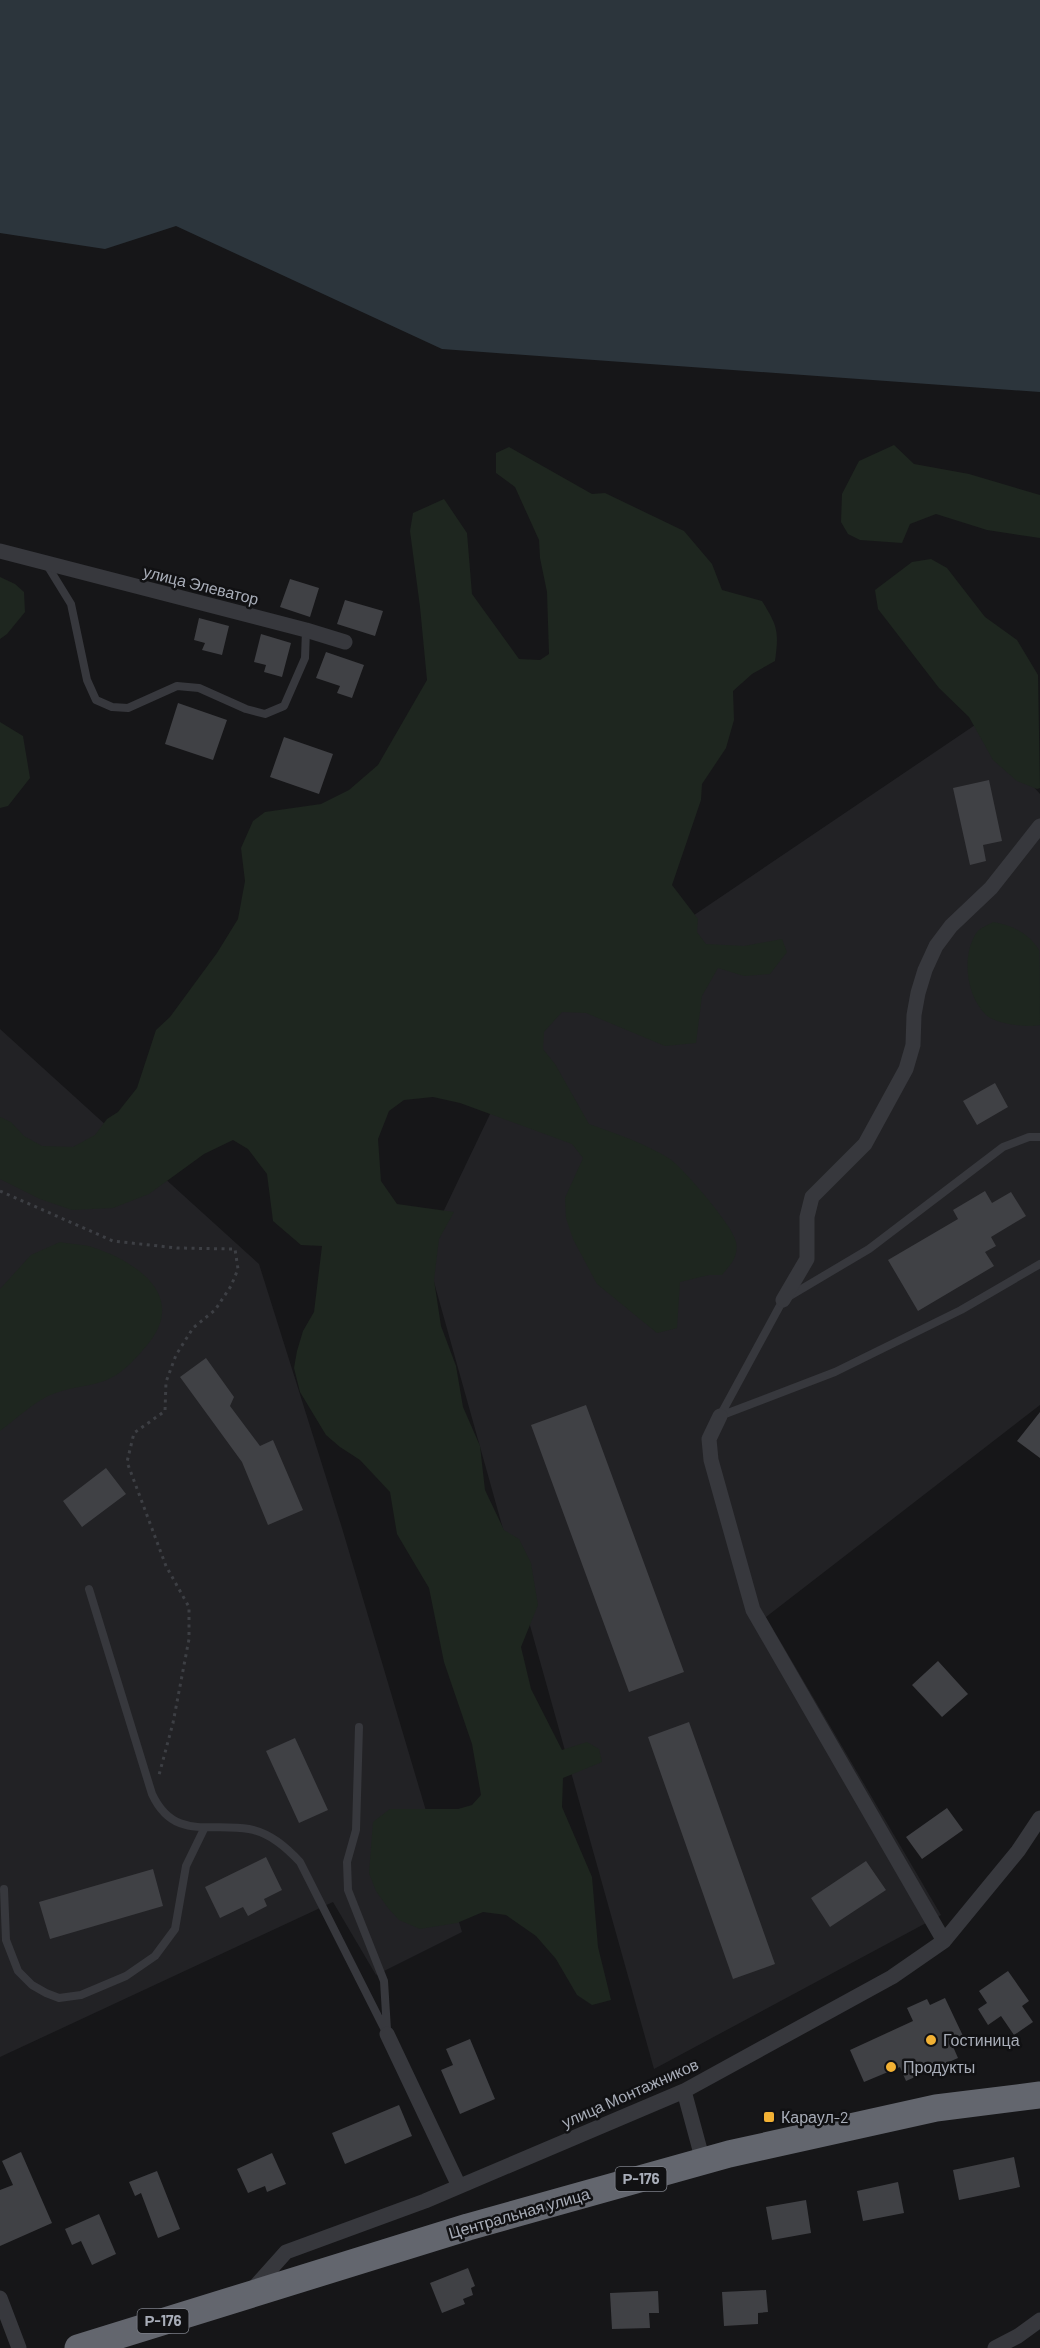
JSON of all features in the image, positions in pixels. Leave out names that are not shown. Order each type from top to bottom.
[{"type":"highway","name":"Центральная улица","points":[[249,2294],[468,2227],[703,2161],[791,2139],[936,2108],[1040,2095]]},
{"type":"highway","name":"Р-176","points":[[78,2348],[249,2294]]},
{"type":"street","name":"улица Элеватор","points":[[0,551],[345,642]]},
{"type":"street","points":[[783,1300],[807,1259],[807,1217],[812,1197],[865,1144],[906,1070],[913,1045],[914,1015],[918,993],[936,946],[951,926],[991,888],[1040,826]]},
{"type":"street","points":[[720,1416],[709,1439],[711,1460],[753,1610],[944,1941]]},
{"type":"street","name":"улица Монтажников","points":[[249,2294],[286,2252],[459,2186],[684,2091],[892,1977],[944,1941],[1018,1851],[1040,1818]]},
{"type":"street","points":[[387,2034],[459,2186]]},
{"type":"street","points":[[684,2091],[703,2161]]},
{"type":"street","points":[[0,2298],[19,2348]]},
{"type":"street","points":[[995,2348],[1018,2336],[1040,2320]]},
{"type":"lane","points":[[47,564],[71,604],[87,681],[96,700],[112,708],[128,708],[177,686],[200,688],[246,709],[265,714],[284,706],[305,658],[306,630]]},
{"type":"lane","points":[[720,1416],[783,1300],[869,1249],[1003,1147],[1029,1137],[1040,1137]]},
{"type":"lane","points":[[720,1416],[836,1372],[961,1310],[1040,1264]]},
{"type":"lane","points":[[89,1589],[158,1807],[168,1818],[184,1825],[250,1829],[270,1837],[287,1848],[300,1862],[387,2034]]},
{"type":"lane","points":[[359,1727],[356,1830],[347,1863],[348,1890],[384,1981],[387,2034]]},
{"type":"lane","points":[[4,1889],[6,1940],[18,1971],[32,1985],[46,1994],[59,1998],[81,1995],[126,1976],[155,1956],[175,1929],[186,1866],[204,1828]]},
{"type":"path","points":[[0,1191],[113,1241],[177,1248],[235,1249],[238,1269],[231,1286],[215,1310],[193,1328],[176,1355],[166,1382],[165,1411],[134,1433],[128,1462],[166,1566],[189,1607],[189,1639],[173,1723],[152,1794]]},
{"type":"shaded area","points":[[0,0],[1040,0],[1040,392],[442,349],[176,226],[105,249],[0,233]]},
{"type":"shaded area","points":[[894,445],[914,464],[969,474],[1040,495],[1040,538],[987,530],[936,514],[910,524],[902,543],[860,540],[848,534],[841,522],[842,494],[859,461]]},
{"type":"shaded area","points":[[509,447],[592,494],[605,493],[684,531],[712,564],[722,590],[762,601],[774,624],[777,636],[775,661],[752,674],[733,691],[734,720],[726,748],[702,784],[701,800],[672,885],[698,919],[697,932],[706,944],[744,946],[782,939],[787,952],[770,974],[744,976],[718,968],[702,996],[696,1043],[665,1046],[586,1013],[562,1012],[544,1032],[543,1049],[555,1064],[589,1124],[620,1135],[670,1159],[696,1185],[718,1212],[733,1234],[737,1247],[728,1268],[722,1275],[709,1275],[680,1282],[677,1328],[657,1333],[597,1284],[573,1239],[566,1218],[565,1198],[583,1158],[572,1144],[460,1103],[433,1097],[404,1100],[389,1111],[378,1139],[381,1181],[397,1204],[454,1212],[439,1239],[434,1280],[441,1326],[456,1366],[463,1407],[480,1446],[485,1490],[504,1530],[519,1539],[531,1563],[538,1605],[521,1647],[531,1689],[562,1750],[587,1742],[599,1749],[602,1762],[563,1778],[562,1807],[592,1877],[598,1947],[611,2000],[592,2005],[577,1995],[556,1959],[536,1936],[506,1915],[483,1912],[457,1923],[420,1929],[399,1920],[388,1908],[376,1891],[369,1873],[373,1822],[390,1809],[458,1809],[472,1805],[481,1795],[472,1744],[444,1662],[429,1588],[397,1534],[390,1492],[360,1460],[326,1435],[300,1392],[294,1368],[303,1331],[314,1312],[322,1246],[301,1245],[273,1221],[267,1174],[248,1149],[233,1140],[204,1154],[149,1194],[113,1208],[72,1210],[40,1199],[0,1179],[0,1117],[11,1122],[24,1136],[42,1146],[73,1147],[95,1135],[107,1119],[118,1112],[137,1088],[156,1030],[170,1017],[217,953],[238,919],[245,881],[241,848],[253,821],[265,812],[321,804],[349,790],[378,765],[427,680],[410,531],[413,513],[444,499],[467,533],[472,594],[519,659],[540,660],[549,654],[547,592],[539,540],[515,487],[496,473],[496,453]]},
{"type":"shaded area","points":[[931,559],[947,568],[985,617],[1017,640],[1038,675],[1040,788],[1037,789],[1017,781],[993,760],[969,717],[939,688],[878,609],[875,590],[912,562]]},
{"type":"shaded area","points":[[0,577],[15,584],[24,592],[25,612],[0,639]]},
{"type":"shaded area","points":[[0,722],[23,736],[30,778],[8,806],[0,808]]},
{"type":"shaded area","points":[[978,723],[1040,794],[1040,1405],[766,1617],[941,1915],[654,2069],[425,1250],[533,1024]]},
{"type":"shaded area","points":[[993,922],[1019,931],[1039,950],[1040,1025],[1020,1026],[997,1021],[986,1015],[974,997],[968,975],[969,952],[977,932]]},
{"type":"shaded area","points":[[0,1029],[259,1264],[342,1528],[462,1932],[376,1975],[333,1902],[0,2057]]},
{"type":"shaded area","points":[[60,1242],[92,1247],[125,1261],[139,1271],[151,1282],[159,1295],[162,1310],[159,1326],[148,1344],[116,1375],[104,1381],[67,1389],[46,1397],[0,1431],[0,1289],[31,1255]]},
{"type":"building","points":[[290,579],[319,588],[310,617],[280,607]]},
{"type":"building","points":[[345,600],[383,611],[375,636],[337,624]]},
{"type":"building","points":[[199,618],[229,626],[222,655],[202,650],[205,643],[194,640]]},
{"type":"building","points":[[261,634],[291,643],[282,677],[264,672],[266,665],[254,662]]},
{"type":"building","points":[[326,652],[364,665],[352,698],[337,693],[340,686],[316,678]]},
{"type":"building","points":[[178,703],[227,720],[213,760],[165,744]]},
{"type":"building","points":[[284,737],[333,754],[319,794],[270,777]]},
{"type":"building","points":[[989,780],[1002,841],[983,845],[986,861],[970,865],[953,788]]},
{"type":"building","points":[[995,1083],[1008,1107],[977,1125],[963,1101]]},
{"type":"building","points":[[985,1191],[992,1203],[1011,1192],[1026,1216],[991,1237],[996,1246],[985,1252],[994,1266],[918,1311],[888,1260],[958,1219],[953,1210]]},
{"type":"building","points":[[206,1358],[234,1397],[230,1406],[260,1446],[273,1440],[303,1510],[268,1525],[242,1462],[180,1377]]},
{"type":"building","points":[[586,1405],[684,1672],[629,1692],[531,1425]]},
{"type":"building","points":[[1040,1412],[1040,1458],[1017,1441]]},
{"type":"building","points":[[106,1468],[126,1494],[82,1527],[63,1501]]},
{"type":"building","points":[[938,1661],[968,1694],[942,1717],[912,1685]]},
{"type":"building","points":[[689,1722],[775,1964],[733,1979],[648,1737]]},
{"type":"building","points":[[295,1738],[328,1810],[299,1823],[266,1751]]},
{"type":"building","points":[[947,1808],[963,1830],[922,1859],[906,1837]]},
{"type":"building","points":[[266,1857],[282,1890],[264,1899],[267,1906],[248,1916],[243,1907],[220,1918],[205,1887]]},
{"type":"building","points":[[866,1861],[886,1890],[830,1927],[811,1898]]},
{"type":"building","points":[[153,1869],[163,1906],[50,1939],[39,1902]]},
{"type":"building","points":[[1008,1971],[1029,2001],[1022,2006],[1033,2022],[1014,2035],[1001,2016],[988,2025],[978,2009],[987,2003],[979,1991]]},
{"type":"building","points":[[945,1998],[963,2036],[951,2042],[958,2058],[906,2081],[900,2067],[864,2082],[850,2050],[913,2021],[907,2008],[927,1999],[930,2005]]},
{"type":"building","points":[[470,2039],[495,2099],[460,2114],[441,2070],[453,2065],[446,2049]]},
{"type":"building","points":[[399,2105],[412,2136],[345,2164],[332,2133]]},
{"type":"building","points":[[21,2152],[52,2223],[0,2246],[0,2190],[13,2185],[2,2161]]},
{"type":"building","points":[[272,2153],[286,2184],[267,2192],[265,2186],[248,2193],[237,2169]]},
{"type":"building","points":[[1014,2157],[1020,2187],[959,2200],[953,2170]]},
{"type":"building","points":[[157,2171],[180,2229],[158,2238],[141,2193],[135,2196],[129,2182]]},
{"type":"building","points":[[898,2182],[904,2213],[863,2221],[857,2191]]},
{"type":"building","points":[[806,2200],[811,2233],[772,2240],[766,2207]]},
{"type":"building","points":[[99,2214],[116,2254],[92,2265],[81,2241],[72,2245],[65,2229]]},
{"type":"building","points":[[468,2268],[475,2286],[471,2288],[473,2295],[463,2299],[465,2304],[442,2313],[430,2283]]},
{"type":"building","points":[[766,2290],[768,2312],[758,2313],[758,2324],[724,2326],[722,2292]]},
{"type":"building","points":[[658,2291],[659,2313],[649,2313],[650,2328],[612,2329],[610,2293]]},
{"type":"place","name":"Гостиница","points":[[931,2040]]},
{"type":"place","name":"Продукты","points":[[891,2067]]},
{"type":"place","name":"Караул-2","points":[[769,2117]]}]
